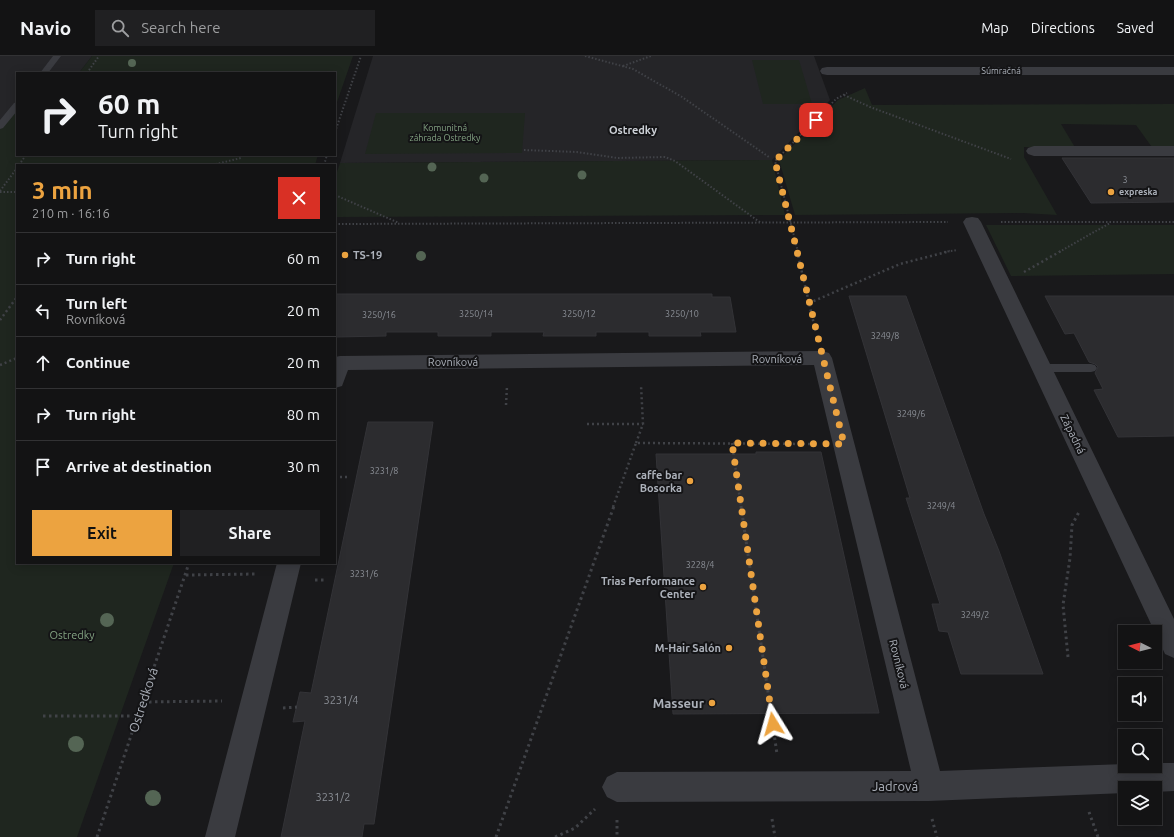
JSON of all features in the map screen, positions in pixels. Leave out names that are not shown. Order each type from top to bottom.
[{"type":"street","name":"Súmračná","points":[[827,71],[1174,71]]},
{"type":"street","points":[[1034,151],[1174,152]]},
{"type":"street","name":"Západná","points":[[972,222],[1174,646]]},
{"type":"street","name":"Rovníková","points":[[337,372],[639,359],[822,358],[929,786]]},
{"type":"street","points":[[220,837],[288,568]]},
{"type":"street","name":"Jadrová","points":[[617,788],[929,786],[1174,776]]},
{"type":"lane","points":[[45,72],[58,56]]},
{"type":"lane","points":[[0,126],[16,106]]},
{"type":"lane","points":[[1042,368],[1091,368]]},
{"type":"path","points":[[87,72],[99,56]]},
{"type":"path","points":[[336,129],[361,56]]},
{"type":"path","points":[[585,56],[633,69],[682,97],[769,157]]},
{"type":"path","points":[[622,66],[651,56]]},
{"type":"path","points":[[838,92],[870,107],[1015,160]]},
{"type":"path","points":[[822,358],[775,161],[836,99]]},
{"type":"path","points":[[524,150],[577,152],[617,158],[666,157],[675,161],[762,223]]},
{"type":"path","points":[[216,164],[241,158]]},
{"type":"path","points":[[0,192],[16,169]]},
{"type":"path","points":[[0,192],[16,192]]},
{"type":"path","points":[[336,195],[401,224]]},
{"type":"path","points":[[1001,283],[1022,273],[1110,222]]},
{"type":"path","points":[[336,224],[1174,222]]},
{"type":"path","points":[[809,303],[904,264],[947,251],[983,247]]},
{"type":"path","points":[[0,320],[16,298]]},
{"type":"path","points":[[0,365],[16,358]]},
{"type":"path","points":[[496,837],[643,424],[639,359]]},
{"type":"path","points":[[587,424],[643,424]]},
{"type":"path","points":[[636,443],[844,444]]},
{"type":"path","points":[[732,443],[782,786]]},
{"type":"path","points":[[336,477],[348,477]]},
{"type":"path","points":[[1068,657],[1064,605],[1070,558],[1072,525],[1084,503],[1101,492]]},
{"type":"path","name":"Ostredková","points":[[98,837],[189,564]]},
{"type":"path","points":[[186,575],[288,568]]},
{"type":"path","points":[[142,702],[255,700]]},
{"type":"path","points":[[43,716],[138,716]]},
{"type":"path","points":[[555,837],[575,828],[617,788]]},
{"type":"shaded area","points":[[0,56],[92,56],[80,72],[16,72],[16,141],[0,141]]},
{"type":"shaded area","points":[[373,56],[814,56],[830,100],[772,160],[340,163]]},
{"type":"green space","points":[[92,56],[353,56],[336,105],[336,72],[80,72]]},
{"type":"green space","points":[[752,60],[799,60],[812,104],[763,104]]},
{"type":"green space","points":[[865,88],[872,105],[1174,104],[1174,150],[1154,150],[1136,125],[1061,124],[1076,149],[1024,147],[1024,157],[1057,215],[1023,213],[795,215],[779,160],[838,100]]},
{"type":"green space","name":"Ostredky","points":[[16,109],[16,156],[318,156],[315,164],[16,164],[16,564],[174,564],[77,837],[0,837],[0,125]]},
{"type":"green space","name":"Komunitná záhrada Ostredky","points":[[376,113],[525,113],[522,153],[365,154]]},
{"type":"green space","points":[[772,160],[785,215],[336,217],[336,175],[340,163]]},
{"type":"green space","points":[[986,225],[1174,225],[1174,274],[1011,276]]},
{"type":"building","points":[[1062,158],[1174,158],[1174,202],[1091,203]]},
{"type":"building","points":[[336,294],[712,294],[712,297],[730,297],[736,332],[700,332],[701,336],[649,336],[649,332],[596,332],[596,336],[543,336],[544,332],[491,332],[491,336],[438,336],[438,332],[386,332],[386,336],[336,337]]},
{"type":"building","points":[[849,296],[906,296],[1043,674],[961,674],[948,632],[939,631],[932,604],[940,604],[906,498],[910,498]]},
{"type":"building","points":[[1045,296],[1174,296],[1174,436],[1118,437],[1094,390],[1103,389],[1095,373],[1098,367],[1089,362],[1074,333],[1065,334]]},
{"type":"building","points":[[368,422],[433,422],[374,824],[364,824],[362,837],[281,837],[305,721],[293,722],[300,692],[311,693]]},
{"type":"building","points":[[756,452],[821,452],[879,713],[673,714],[656,454],[756,454]]},
{"type":"place","name":"expreska","points":[[1111,192]]},
{"type":"place","name":"TS-19","points":[[345,255]]},
{"type":"place","name":"caffe bar Bosorka","points":[[690,481]]},
{"type":"place","name":"Trias Performance Center","points":[[703,587]]},
{"type":"place","name":"M-Hair Salón","points":[[729,648]]},
{"type":"place","name":"Masseur","points":[[712,703]]},
{"type":"district","name":"Ostredky","points":[[633,130]]},
{"type":"route","points":[[773,724],[732,443],[844,444],[775,161],[816,120]]}]
